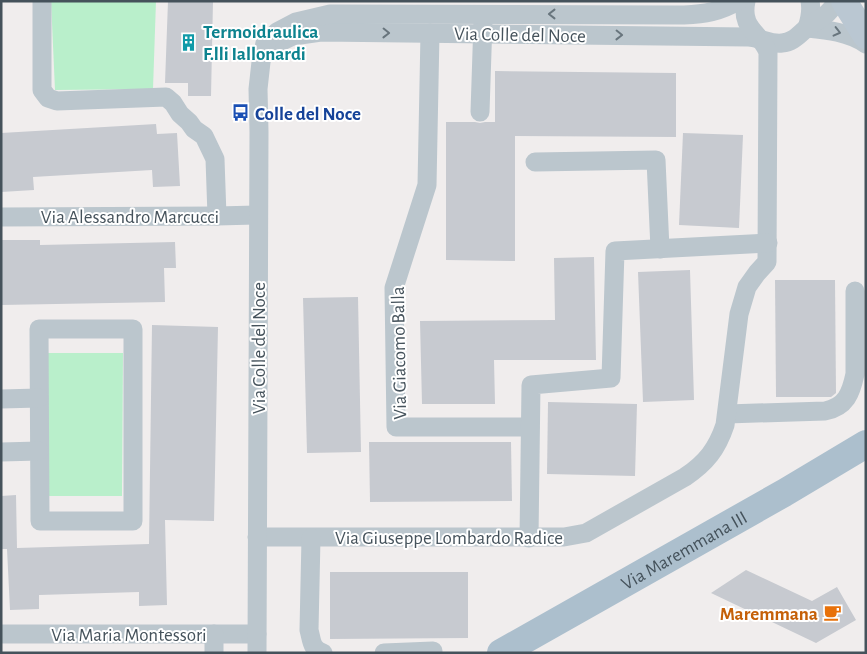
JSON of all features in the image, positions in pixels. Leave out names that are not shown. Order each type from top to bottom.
[{"type":"main road","name":"Via Maremmana III","points":[[501,653],[784,493],[866,444]]},
{"type":"street","points":[[42,1],[42,90],[48,98],[57,101],[166,97],[194,129],[204,136],[214,159],[217,216]]},
{"type":"street","name":"Via Colle del Noce","points":[[257,644],[258,89],[265,43],[277,32],[296,22],[330,14],[335,7],[691,8],[708,14],[738,1]]},
{"type":"street","points":[[746,1],[745,10],[748,24],[761,39]]},
{"type":"street","points":[[807,28],[811,12],[810,1]]},
{"type":"street","points":[[792,41],[798,38],[807,28],[823,18],[837,1]]},
{"type":"street","points":[[844,1],[866,36]]},
{"type":"street","points":[[335,7],[350,32]]},
{"type":"street","points":[[480,112],[483,8]]},
{"type":"street","points":[[807,28],[833,31],[859,39],[866,44]]},
{"type":"street","name":"Via Colle del Noce","points":[[261,62],[266,53],[282,40],[293,36],[320,32],[748,37],[761,39],[773,44],[792,41]]},
{"type":"street","name":"Via Giacomo Balla","points":[[430,33],[427,185],[394,288],[396,428],[530,427]]},
{"type":"street","name":"Via Giuseppe Lombardo Radice","points":[[257,537],[564,538],[586,533],[685,477],[711,455],[725,425],[740,314],[747,287],[767,262],[768,52],[765,43],[761,39]]},
{"type":"street","name":"Via Giuseppe Lombardo Radice","points":[[768,81],[778,56],[792,41]]},
{"type":"street","points":[[535,162],[656,160],[660,249]]},
{"type":"street","name":"Via Alessandro Marcucci","points":[[1,216],[258,215]]},
{"type":"street","points":[[529,538],[531,384],[612,378],[614,252],[768,243]]},
{"type":"street","points":[[727,414],[825,411],[833,410],[840,406],[845,401],[853,385],[855,374],[855,291]]},
{"type":"street","points":[[39,329],[132,329],[133,521],[40,522],[39,451],[39,329]]},
{"type":"street","points":[[1,398],[39,398]]},
{"type":"street","points":[[1,452],[39,451]]},
{"type":"street","points":[[311,538],[310,630],[312,644],[316,651],[323,653]]},
{"type":"street","name":"Via Maria Montessori","points":[[1,634],[257,644]]},
{"type":"street","points":[[257,644],[271,653]]},
{"type":"street","points":[[384,653],[433,651]]},
{"type":"green space","points":[[51,1],[156,1],[153,89],[55,90]]},
{"type":"green space","points":[[48,353],[123,353],[122,496],[48,496]]},
{"type":"building","name":"Termoidraulica F.lli Iallonardi","points":[[168,1],[213,1],[211,96],[188,96],[188,83],[165,83]]},
{"type":"building","points":[[495,71],[676,73],[676,137],[515,136],[515,261],[446,260],[446,122],[495,122]]},
{"type":"building","points":[[156,124],[157,134],[177,133],[180,186],[153,187],[152,170],[33,177],[34,190],[1,192],[1,133]]},
{"type":"building","points":[[683,133],[743,135],[739,228],[679,225]]},
{"type":"building","points":[[1,240],[40,240],[40,245],[175,242],[176,268],[164,268],[165,302],[1,305]]},
{"type":"building","points":[[594,257],[596,360],[494,360],[495,404],[422,404],[420,321],[555,320],[554,258]]},
{"type":"building","points":[[690,270],[694,400],[643,402],[638,272]]},
{"type":"building","points":[[775,280],[835,280],[836,393],[831,397],[776,397]]},
{"type":"building","points":[[358,297],[361,452],[307,453],[303,298]]},
{"type":"building","points":[[152,325],[218,327],[214,521],[165,520],[167,605],[139,606],[139,592],[39,595],[39,609],[10,610],[7,549],[1,549],[1,496],[16,495],[17,548],[149,544]]},
{"type":"building","points":[[548,402],[637,404],[635,476],[547,474]]},
{"type":"building","points":[[369,442],[511,442],[512,501],[370,502]]},
{"type":"building","points":[[746,570],[812,601],[837,587],[856,620],[816,643],[711,593]]},
{"type":"building","points":[[330,572],[468,572],[468,638],[330,639]]},
{"type":"place","name":"Termoidraulica F.lli Iallonardi","points":[[189,42]]},
{"type":"place","name":"Colle del Noce","points":[[241,113]]},
{"type":"place","name":"Maremmana","points":[[832,613]]}]
